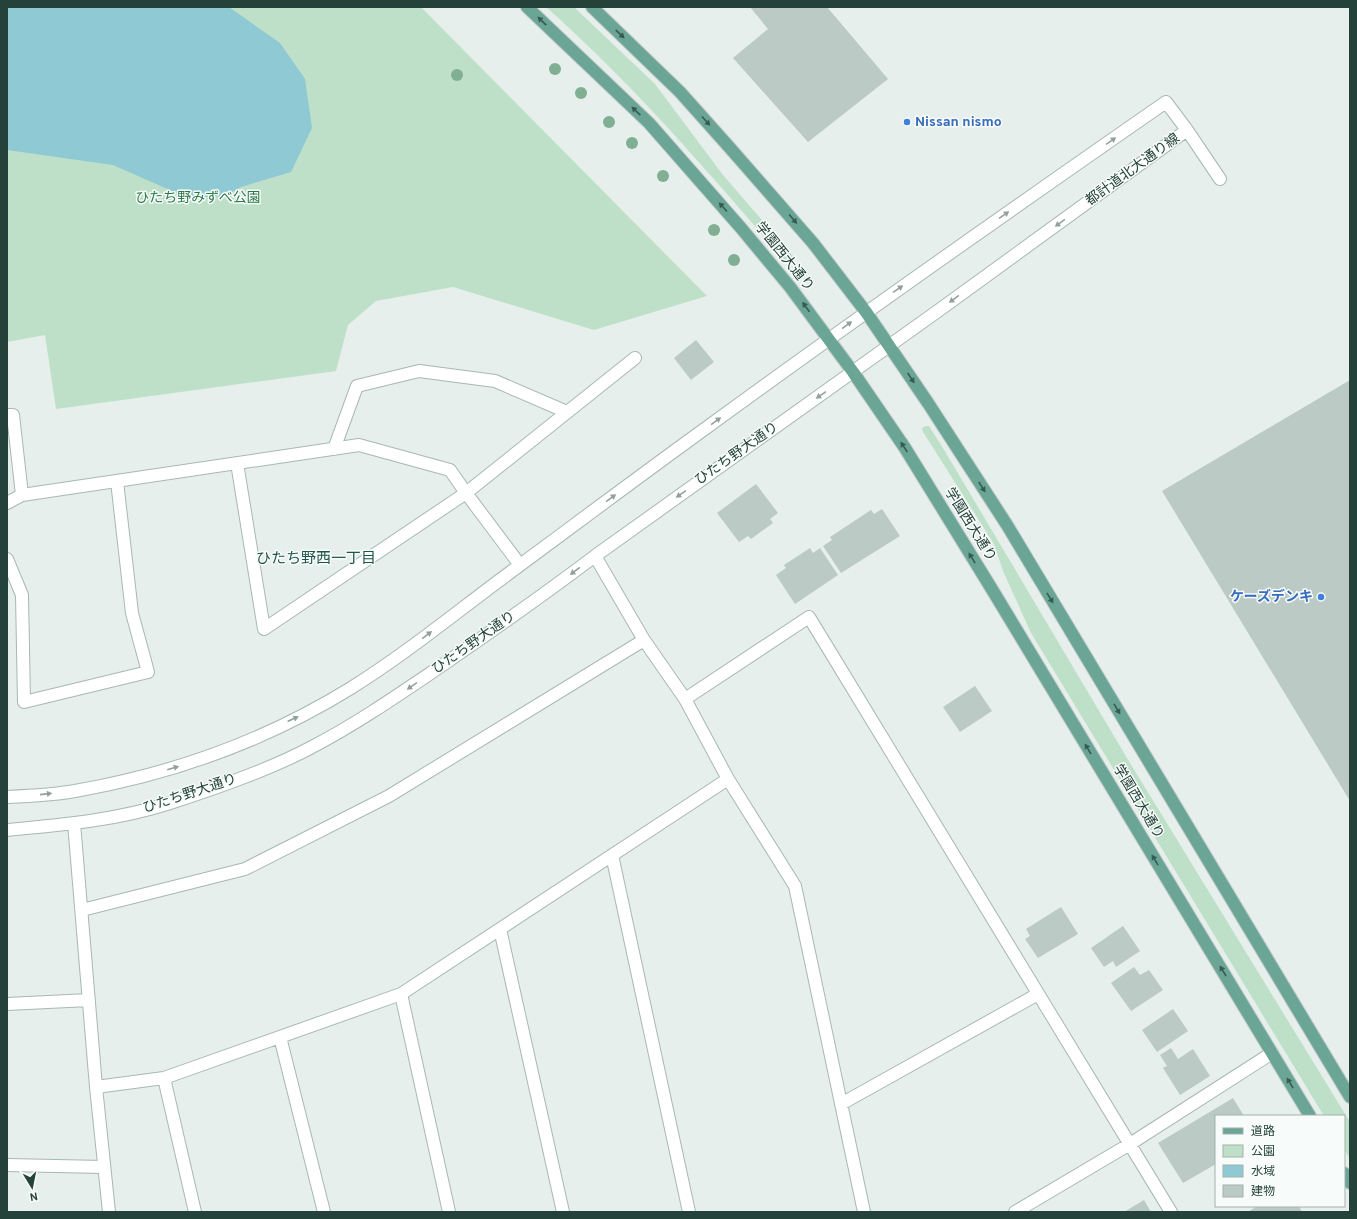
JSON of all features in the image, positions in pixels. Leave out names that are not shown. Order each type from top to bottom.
[{"type":"main road","name":"学園西大通り","points":[[527,7],[649,123],[790,286],[853,372],[917,468],[1309,1115]]},
{"type":"main road","points":[[592,7],[680,92],[813,243],[866,312],[928,403],[1006,525],[1350,1097]]},
{"type":"street","name":"都計道北大通り線","points":[[866,312],[1166,102],[1187,130],[889,346]]},
{"type":"street","points":[[1187,130],[1220,179]]},
{"type":"street","name":"ひたち野大通り","points":[[7,797],[74,791],[148,775],[198,761],[251,739],[299,716],[349,689],[392,661],[520,565],[866,312]]},
{"type":"street","name":"ひたち野大通り","points":[[7,830],[74,823],[122,815],[169,804],[264,769],[312,748],[362,719],[406,690],[541,596],[889,346]]},
{"type":"street","points":[[237,463],[264,629],[466,493],[635,358]]},
{"type":"street","points":[[334,449],[357,386],[419,371],[495,381],[567,412]]},
{"type":"street","points":[[7,415],[13,414],[22,494]]},
{"type":"street","points":[[7,503],[22,494],[358,446],[450,470],[520,565]]},
{"type":"street","points":[[7,559],[22,596],[24,702],[148,672],[132,613],[117,481]]},
{"type":"street","points":[[595,556],[644,640],[685,699],[728,779],[796,886],[864,1212]]},
{"type":"street","points":[[685,699],[808,617],[1171,1212]]},
{"type":"street","points":[[82,910],[245,869],[388,796],[644,640]]},
{"type":"street","points":[[96,1087],[164,1078],[401,994],[728,779]]},
{"type":"street","points":[[74,823],[96,1087],[109,1212]]},
{"type":"street","points":[[612,855],[688,1212]]},
{"type":"street","points":[[500,929],[564,1212]]},
{"type":"street","points":[[401,994],[449,1212]]},
{"type":"street","points":[[841,1104],[1038,994]]},
{"type":"street","points":[[7,1004],[89,1000]]},
{"type":"street","points":[[280,1037],[324,1212]]},
{"type":"street","points":[[1015,1212],[1130,1144],[1272,1053]]},
{"type":"street","points":[[164,1078],[195,1212]]},
{"type":"street","points":[[7,1165],[104,1167]]},
{"type":"green space","name":"ひたち野みずべ公園","points":[[7,7],[421,7],[707,296],[594,330],[453,287],[376,301],[348,325],[336,371],[56,409],[45,335],[7,342]]},
{"type":"green space","points":[[546,7],[574,7],[655,84],[723,175],[793,256],[794,259],[792,262],[787,263],[700,163],[641,99],[610,67]]},
{"type":"green space","points":[[929,426],[943,448],[1130,763],[1350,1122],[1350,1159],[1345,1151],[1345,1115],[1323,1115],[1031,633],[1003,571],[994,544],[923,432],[922,428]]},
{"type":"water","points":[[7,7],[229,7],[280,43],[305,79],[312,128],[291,172],[241,187],[225,196],[188,198],[113,165],[7,150]]},
{"type":"building","points":[[750,7],[827,7],[888,79],[808,142],[733,58],[768,29]]},
{"type":"building","points":[[696,340],[714,362],[691,380],[674,358]]},
{"type":"building","points":[[1350,380],[1350,801],[1162,491]]},
{"type":"building","points":[[756,484],[778,513],[770,519],[773,523],[751,539],[748,536],[739,542],[717,513]]},
{"type":"building","points":[[882,509],[900,536],[841,573],[823,546],[832,540],[830,537],[871,510],[874,514]]},
{"type":"building","points":[[810,548],[813,553],[820,548],[838,575],[795,604],[776,575],[786,568],[784,565]]},
{"type":"building","points":[[975,686],[992,711],[960,732],[943,707]]},
{"type":"building","points":[[1061,907],[1078,934],[1038,958],[1025,939],[1030,936],[1026,929]]},
{"type":"building","points":[[1123,926],[1140,951],[1116,967],[1113,961],[1104,967],[1091,948]]},
{"type":"building","points":[[1134,967],[1140,975],[1149,970],[1163,990],[1131,1011],[1111,983]]},
{"type":"building","points":[[1173,1009],[1188,1031],[1157,1052],[1142,1030]]},
{"type":"building","points":[[1171,1048],[1178,1059],[1193,1049],[1210,1076],[1180,1095],[1163,1068],[1167,1066],[1160,1055]]},
{"type":"building","points":[[1233,1098],[1243,1115],[1215,1115],[1215,1165],[1183,1183],[1158,1143]]},
{"type":"building","points":[[1144,1200],[1151,1212],[1124,1212]]},
{"type":"building","points":[[1256,1207],[1300,1207],[1302,1212],[1248,1212]]},
{"type":"place","name":"Nissan nismo","points":[[907,122]]},
{"type":"place","name":"ケーズデンキ","points":[[1321,597]]},
{"type":"district","name":"ひたち野西一丁目","points":[[316,559]]}]
